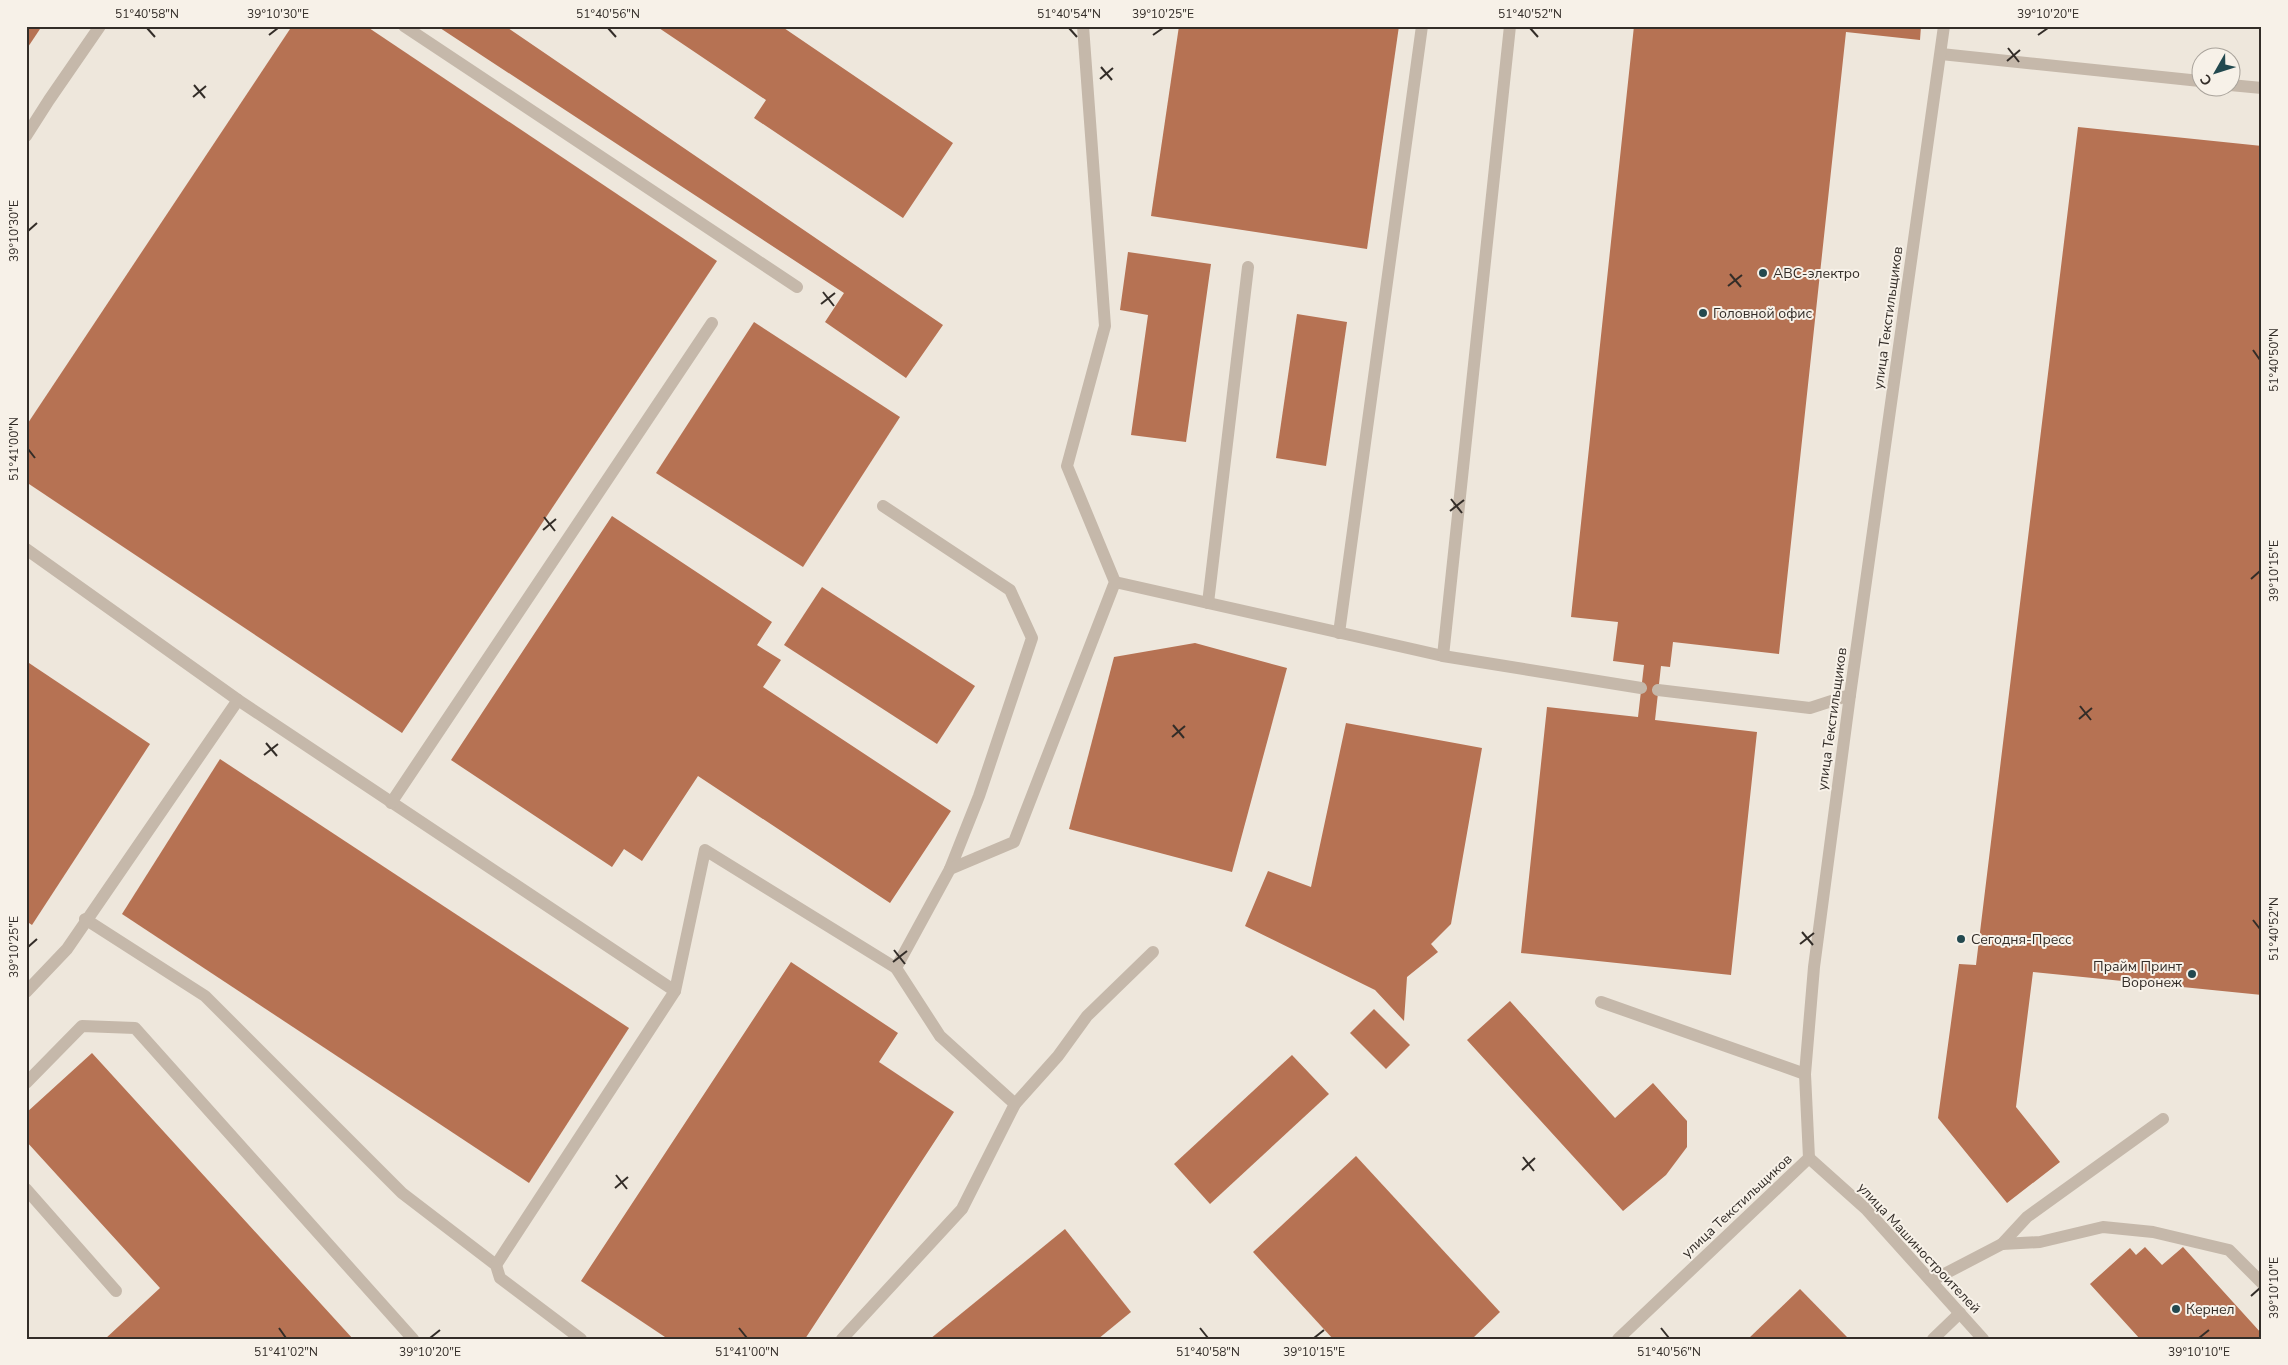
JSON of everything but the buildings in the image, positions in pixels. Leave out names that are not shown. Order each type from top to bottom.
[{"type":"street","points":[[26,136],[100,26]]},
{"type":"street","points":[[404,26],[798,288]]},
{"type":"street","points":[[950,869],[1014,842],[1116,582],[1067,466],[1105,326],[1083,26]]},
{"type":"street","points":[[1340,633],[1422,26]]},
{"type":"street","points":[[1443,656],[1510,26]]},
{"type":"street","name":"улица Текстильщиков","points":[[1618,1339],[1809,1158],[1805,1074],[1814,967],[1850,695],[1944,26]]},
{"type":"street","points":[[1941,54],[2190,80]]},
{"type":"street","points":[[2240,86],[2262,88]]},
{"type":"street","points":[[1208,603],[1248,267]]},
{"type":"street","points":[[392,804],[712,323]]},
{"type":"street","points":[[883,506],[1010,590],[1032,638],[979,796],[950,869],[896,968]]},
{"type":"street","points":[[26,549],[238,700],[675,991]]},
{"type":"street","points":[[1116,582],[1443,656],[1641,688]]},
{"type":"street","points":[[1658,690],[1810,708],[1850,695]]},
{"type":"street","points":[[26,992],[67,949],[85,919],[238,700]]},
{"type":"street","points":[[496,1266],[675,991],[705,850],[896,968],[940,1036],[1016,1104]]},
{"type":"street","points":[[85,919],[205,996],[402,1193],[496,1266],[500,1278],[581,1339]]},
{"type":"street","points":[[842,1339],[962,1209],[1016,1104],[1058,1056],[1087,1016],[1153,952]]},
{"type":"street","points":[[1601,1002],[1805,1074]]},
{"type":"street","points":[[26,1083],[82,1026],[136,1028],[413,1339]]},
{"type":"street","points":[[1931,1281],[2002,1244],[2027,1217],[2163,1119]]},
{"type":"street","name":"улица Машиностроителей","points":[[1809,1158],[1866,1209],[1983,1339]]},
{"type":"street","points":[[26,1189],[116,1291]]},
{"type":"street","points":[[2002,1244],[2040,1242],[2103,1227],[2153,1232],[2229,1250],[2262,1283]]},
{"type":"street","points":[[1933,1339],[1960,1314]]},
{"type":"place","name":"АВС-электро","points":[[1763,273]]},
{"type":"place","name":"Головной офис","points":[[1703,313]]},
{"type":"place","name":"Сегодня-Пресс","points":[[1961,939]]},
{"type":"place","name":"Прайм Принт Воронеж","points":[[2192,974]]},
{"type":"place","name":"Кернел","points":[[2176,1309]]}]
